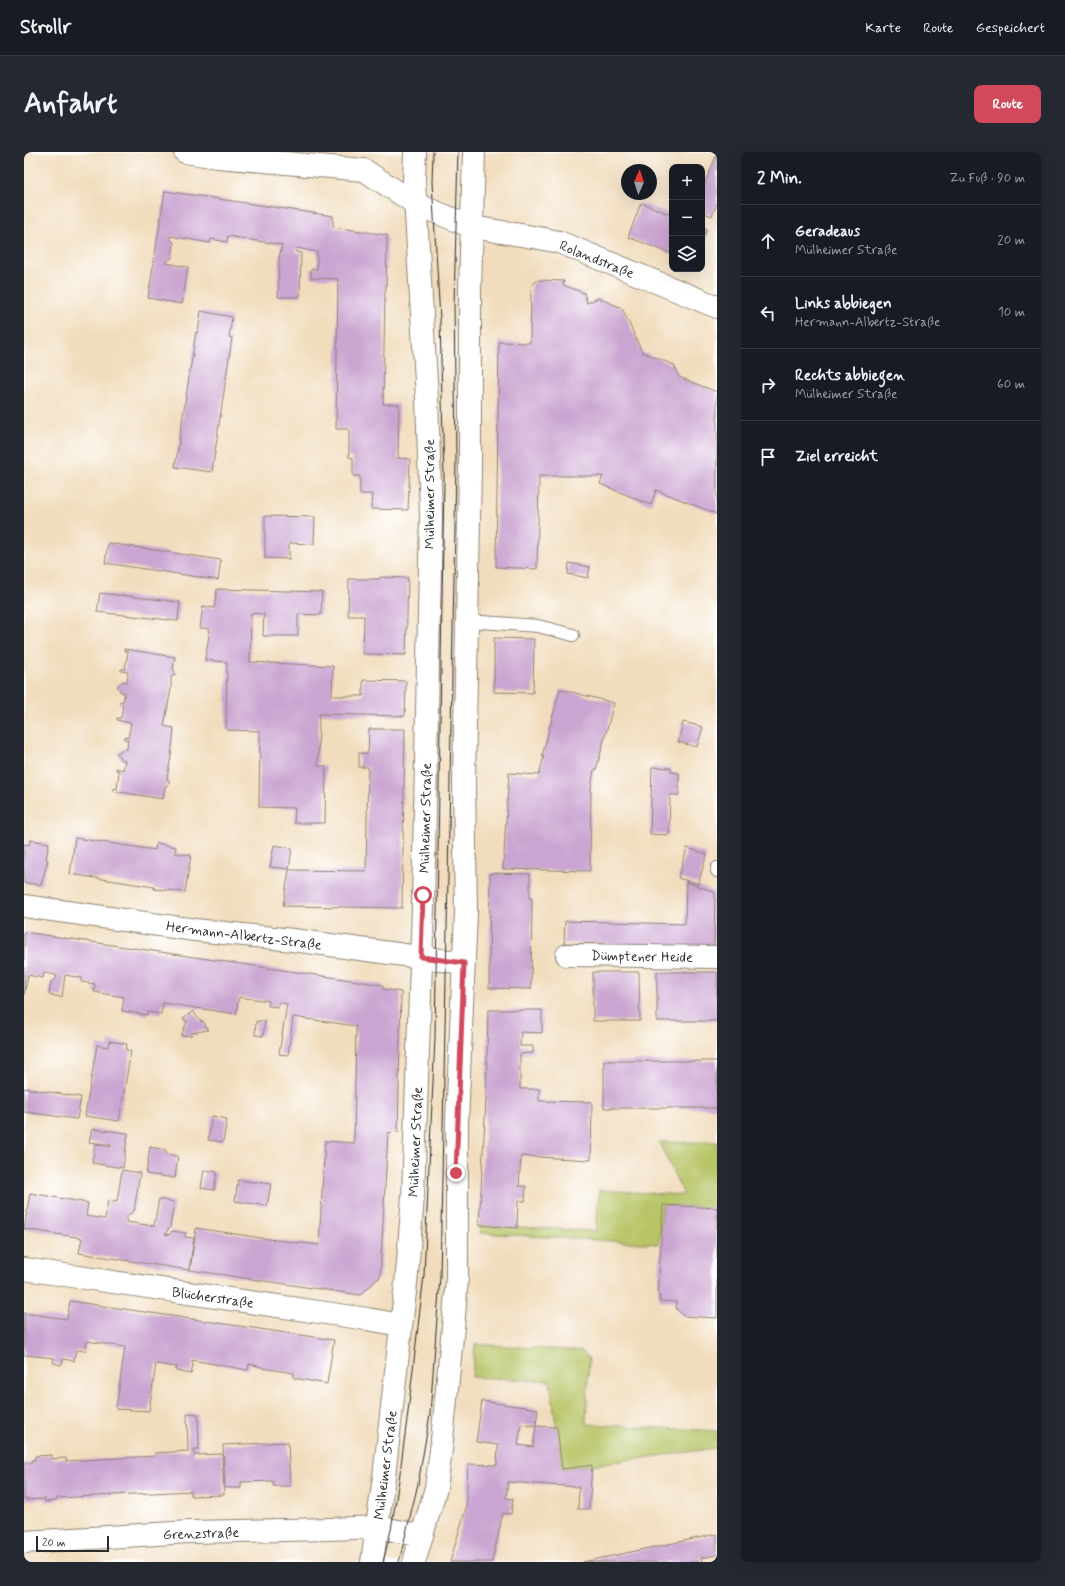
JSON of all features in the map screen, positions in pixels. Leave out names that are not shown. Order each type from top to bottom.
[{"type":"main road","points":[[184,152],[218,157],[364,170],[416,204],[472,227]]},
{"type":"main road","name":"Mülheimer Straße","points":[[372,1562],[378,1527],[414,1196],[431,516],[428,406],[414,181],[415,152]]},
{"type":"main road","points":[[414,1562],[436,1488],[454,1317],[457,1247],[457,1122],[464,963],[466,865],[464,787],[470,468],[470,290],[474,152]]},
{"type":"main road","name":"Rolandstraße","points":[[472,227],[559,242],[717,307]]},
{"type":"main road","name":"Hermann-Albertz-Straße","points":[[24,906],[195,930],[293,940],[464,963]]},
{"type":"main road","name":"Dümptener Heide","points":[[567,955],[717,958]]},
{"type":"main road","name":"Blücherstraße","points":[[24,1269],[367,1319],[401,1326]]},
{"type":"main road","name":"Mülheimer Straße","points":[[378,1527],[422,1536]]},
{"type":"main road","name":"Grenzstraße","points":[[24,1542],[190,1532],[330,1530],[378,1527]]},
{"type":"lane","points":[[467,621],[538,626],[573,635]]},
{"type":"green space","points":[[659,1142],[717,1142],[717,1208],[663,1205],[659,1244],[480,1233],[479,1225],[596,1231],[599,1190],[684,1195]]},
{"type":"green space","points":[[475,1344],[582,1351],[589,1359],[586,1424],[717,1431],[717,1448],[562,1469],[550,1381],[472,1377]]},
{"type":"building","points":[[717,154],[717,203],[712,216],[705,213],[705,183]]},
{"type":"building","points":[[165,191],[333,216],[333,227],[387,235],[383,404],[399,404],[398,458],[410,459],[408,510],[371,509],[372,494],[360,494],[360,476],[353,476],[353,458],[349,457],[349,429],[336,429],[338,279],[311,278],[311,269],[317,269],[317,252],[297,248],[296,252],[301,253],[300,297],[278,297],[279,258],[282,245],[228,236],[227,242],[211,239],[210,243],[170,236],[174,243],[172,258],[166,263],[188,267],[182,304],[148,298]]},
{"type":"building","points":[[641,203],[669,214],[669,253],[628,237]]},
{"type":"building","points":[[538,280],[564,281],[563,285],[584,293],[587,303],[598,298],[622,308],[642,352],[674,365],[679,377],[717,392],[717,514],[656,490],[651,505],[600,484],[603,476],[539,476],[537,569],[496,567],[499,342],[530,343],[531,290],[532,285]]},
{"type":"building","points":[[201,311],[232,317],[229,337],[232,338],[212,472],[175,467],[196,332],[198,332]]},
{"type":"building","points":[[265,516],[315,517],[314,544],[289,543],[289,559],[265,558]]},
{"type":"building","points":[[108,543],[221,560],[218,580],[105,563]]},
{"type":"building","points":[[569,563],[590,567],[588,578],[568,574]]},
{"type":"building","points":[[380,577],[408,578],[406,655],[363,654],[364,616],[348,616],[349,579],[380,579]]},
{"type":"building","points":[[217,589],[322,592],[321,615],[298,614],[298,636],[263,636],[264,614],[251,613],[250,662],[333,666],[332,696],[363,696],[363,680],[406,681],[405,716],[319,714],[318,766],[326,766],[325,823],[294,823],[295,808],[259,807],[260,731],[226,730],[227,662],[205,660],[210,629],[200,628],[203,606],[214,608]]},
{"type":"building","points":[[100,593],[180,602],[178,621],[97,612]]},
{"type":"building","points":[[494,638],[534,639],[533,693],[494,692]]},
{"type":"building","points":[[124,649],[175,657],[173,669],[176,674],[171,677],[171,689],[164,726],[174,728],[167,778],[170,783],[165,787],[163,799],[113,791],[113,788],[117,789],[119,771],[116,770],[116,768],[123,770],[125,760],[121,760],[117,753],[123,749],[127,749],[128,740],[124,739],[125,737],[128,738],[131,723],[117,720],[117,718],[121,718],[123,704],[119,703],[120,701],[123,702],[125,693],[121,692],[117,686],[123,681],[127,682],[128,672],[121,671],[121,669],[125,669],[128,652],[124,651]]},
{"type":"building","points":[[560,689],[614,703],[596,770],[594,770],[591,788],[590,871],[503,869],[509,773],[539,775],[544,756],[542,756]]},
{"type":"building","points":[[683,722],[703,727],[697,747],[678,742]]},
{"type":"building","points":[[369,729],[405,729],[402,908],[283,906],[289,870],[366,871],[368,767],[359,767],[359,753],[368,753]]},
{"type":"building","points":[[652,767],[671,768],[671,772],[679,773],[679,795],[670,795],[669,835],[650,834]]},
{"type":"building","points":[[75,838],[155,850],[156,843],[176,847],[175,853],[191,855],[185,892],[154,889],[154,887],[70,874]]},
{"type":"building","points":[[30,840],[49,843],[46,859],[48,860],[41,885],[24,883],[24,844],[29,845]]},
{"type":"building","points":[[274,845],[292,848],[289,869],[270,867]]},
{"type":"building","points":[[687,848],[707,854],[698,884],[678,878]]},
{"type":"building","points":[[490,873],[530,874],[530,899],[532,898],[531,989],[489,988]]},
{"type":"building","points":[[686,882],[715,892],[714,947],[564,943],[565,921],[685,924]]},
{"type":"building","points":[[24,932],[383,985],[383,989],[401,992],[398,1132],[388,1133],[380,1277],[360,1295],[190,1270],[196,1228],[319,1245],[325,1141],[354,1143],[356,1026],[293,1017],[288,1055],[279,1054],[287,1004],[279,1002],[278,1007],[268,1006],[269,1001],[239,997],[236,1014],[163,1003],[161,1014],[148,1012],[147,1015],[122,1011],[124,997],[94,992],[95,984],[81,982],[82,978],[65,975],[62,997],[49,995],[51,982],[56,979],[56,975],[44,973],[43,978],[28,975],[24,995]]},
{"type":"building","points":[[593,972],[639,972],[640,1021],[593,1021]]},
{"type":"building","points":[[657,972],[717,972],[717,1021],[657,1021]]},
{"type":"building","points":[[488,1010],[542,1010],[542,1033],[521,1032],[520,1046],[533,1046],[533,1053],[520,1054],[520,1089],[539,1089],[539,1101],[592,1102],[591,1160],[521,1156],[519,1186],[526,1186],[525,1201],[518,1201],[517,1228],[479,1225],[486,1100]]},
{"type":"building","points":[[193,1011],[201,1022],[203,1021],[208,1030],[191,1033],[192,1035],[181,1036],[187,1021],[183,1019]]},
{"type":"building","points":[[256,1021],[265,1021],[263,1036],[255,1035]]},
{"type":"building","points":[[109,1041],[127,1044],[126,1050],[131,1051],[119,1121],[85,1116],[97,1045],[108,1047]]},
{"type":"building","points":[[604,1061],[717,1061],[717,1108],[604,1108]]},
{"type":"building","points":[[24,1088],[81,1097],[77,1119],[24,1112]]},
{"type":"building","points":[[212,1116],[227,1119],[223,1142],[208,1140]]},
{"type":"building","points":[[92,1129],[128,1133],[123,1168],[92,1163],[95,1144],[111,1147],[111,1145],[89,1142]]},
{"type":"building","points":[[150,1147],[166,1150],[166,1154],[178,1156],[175,1178],[146,1174]]},
{"type":"building","points":[[122,1170],[140,1173],[134,1211],[127,1216],[126,1222],[154,1226],[159,1199],[174,1202],[170,1227],[165,1234],[169,1235],[172,1231],[186,1233],[185,1237],[194,1238],[189,1270],[79,1253],[82,1238],[24,1229],[30,1193],[88,1203],[86,1216],[105,1219],[108,1200],[117,1202]]},
{"type":"building","points":[[204,1170],[217,1172],[214,1190],[201,1188]]},
{"type":"building","points":[[238,1180],[271,1184],[267,1206],[235,1201]]},
{"type":"building","points":[[663,1205],[717,1208],[717,1318],[683,1316],[676,1308],[677,1302],[659,1301],[660,1296],[658,1296]]},
{"type":"building","points":[[70,1301],[334,1340],[327,1384],[294,1378],[294,1373],[262,1368],[249,1364],[248,1370],[192,1360],[193,1365],[191,1374],[176,1371],[177,1367],[156,1364],[149,1411],[116,1409],[125,1347],[87,1341],[85,1351],[76,1350],[74,1361],[63,1359],[62,1365],[53,1363],[54,1358],[24,1355],[24,1313],[67,1319]]},
{"type":"building","points":[[482,1401],[538,1409],[536,1426],[557,1427],[562,1469],[592,1465],[589,1509],[578,1509],[579,1487],[508,1482],[506,1498],[513,1499],[511,1514],[503,1513],[492,1562],[450,1562],[466,1508],[468,1464],[497,1465],[498,1445],[476,1442]],"holes":[[[521,1425],[536,1426],[533,1447],[518,1445]]]},
{"type":"building","points":[[187,1413],[198,1414],[199,1449],[194,1449],[194,1455],[222,1454],[224,1495],[191,1496],[191,1491],[57,1498],[57,1501],[45,1502],[45,1499],[24,1500],[24,1463],[32,1463],[32,1460],[35,1460],[35,1456],[51,1455],[51,1459],[66,1458],[66,1461],[155,1456],[155,1453],[188,1451]]},
{"type":"building","points":[[288,1442],[290,1486],[273,1486],[273,1481],[241,1482],[241,1488],[225,1488],[223,1445]]},
{"type":"building","points":[[717,1534],[717,1555],[701,1558],[702,1562],[583,1562]]},
{"type":"tram line","points":[[383,1562],[391,1530],[399,1480],[424,1275],[435,1038],[444,479],[440,319],[432,182],[433,152]]},
{"type":"tram line","points":[[399,1562],[418,1484],[430,1414],[440,1277],[455,529],[456,457],[454,304],[458,152]]},
{"type":"route","points":[[423,895],[421,957],[464,963],[456,1173]]}]
